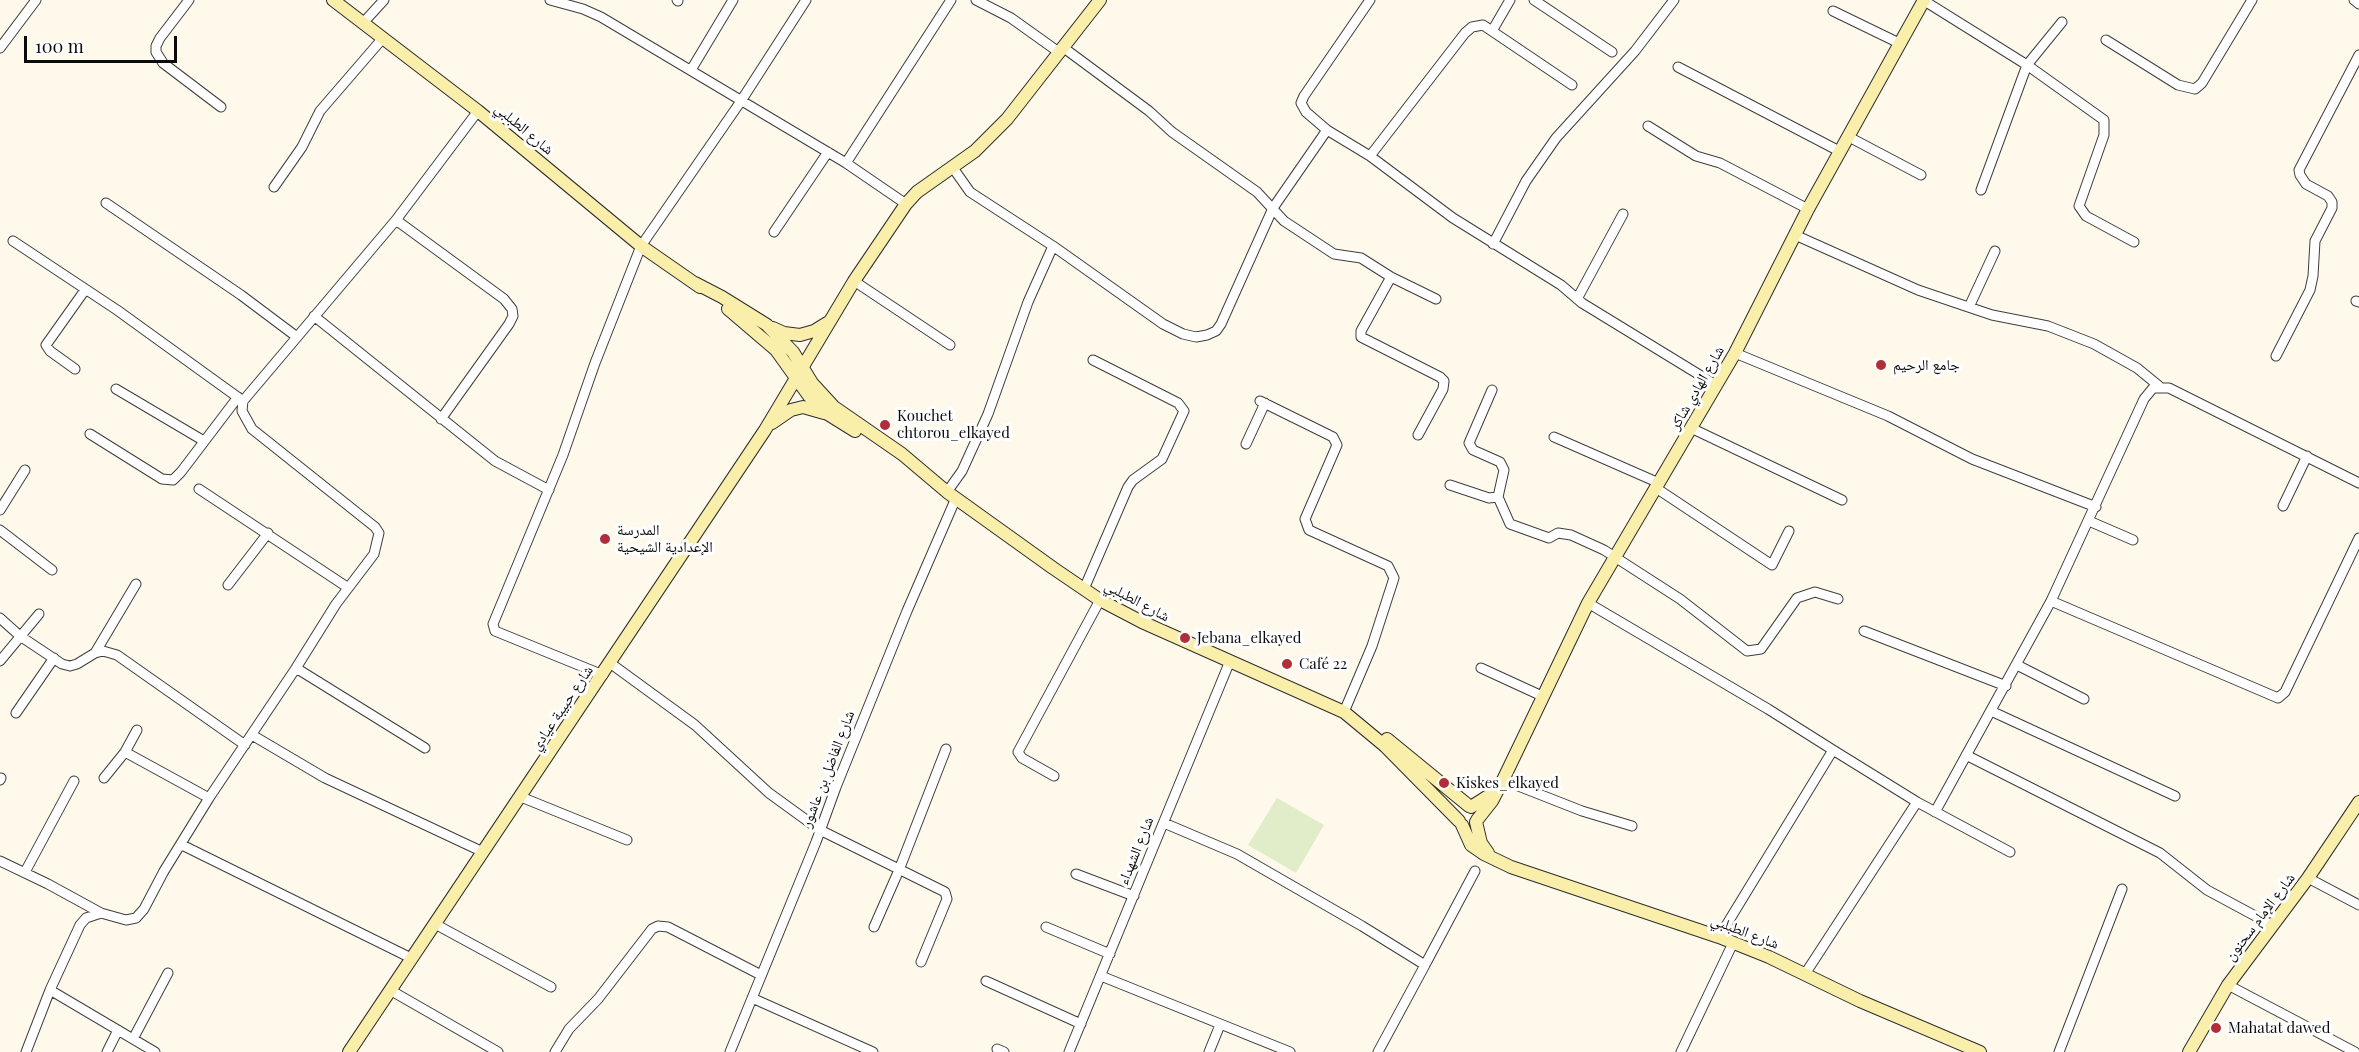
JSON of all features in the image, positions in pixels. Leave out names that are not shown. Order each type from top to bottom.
[{"type":"street","points":[[0,48],[36,0]]},
{"type":"street","points":[[189,0],[160,38],[156,52],[163,63],[221,107]]},
{"type":"street","name":"شارع الطبلبي","points":[[333,0],[478,111],[641,246],[695,283],[767,340],[834,407],[902,454],[952,495],[1084,589],[1142,622],[1369,725],[1470,807]]},
{"type":"street","points":[[363,23],[384,0]]},
{"type":"street","points":[[550,0],[583,9],[601,17],[846,162],[906,204]]},
{"type":"street","points":[[691,70],[733,0]]},
{"type":"street","points":[[603,675],[495,631],[493,624],[549,490],[641,246],[741,101],[806,0]]},
{"type":"street","points":[[846,162],[951,0]]},
{"type":"street","points":[[976,0],[1011,18],[1149,111],[1179,137],[1257,192],[1284,220],[1334,254],[1361,258],[1391,277],[1436,299]]},
{"type":"street","name":"شارع حبيبة عيادي","points":[[349,1052],[765,430],[854,282],[906,204],[917,192],[975,151],[1007,118],[1100,0]]},
{"type":"street","points":[[1370,0],[1304,96],[1301,103],[1306,112],[1327,130],[1370,156],[1453,218],[1561,285],[1577,299],[1716,385]]},
{"type":"street","points":[[1492,31],[1510,0]]},
{"type":"street","points":[[1534,0],[1612,52]]},
{"type":"street","points":[[1493,244],[1526,181],[1549,147],[1635,51],[1674,0]]},
{"type":"street","points":[[1924,0],[2027,65],[2104,120],[2104,135],[2079,206],[2086,216],[2134,242]]},
{"type":"street","name":"شارع الهادي شاكر","points":[[1477,821],[1492,801],[1588,603],[1735,353],[1808,209],[1924,0]]},
{"type":"street","points":[[2106,40],[2178,84],[2195,89],[2202,83],[2252,0]]},
{"type":"street","points":[[2354,0],[2359,4]]},
{"type":"street","points":[[1833,11],[1901,44]]},
{"type":"street","points":[[1981,190],[2027,65],[2062,22]]},
{"type":"street","points":[[1370,156],[1472,27],[1483,26],[1492,31],[1572,86]]},
{"type":"street","points":[[274,187],[302,147],[320,111],[383,38]]},
{"type":"street","points":[[2276,356],[2310,290],[2315,241],[2332,204],[2328,196],[2306,184],[2299,170],[2359,55]]},
{"type":"street","points":[[1678,67],[1841,152]]},
{"type":"street","points":[[90,434],[162,479],[173,480],[240,399],[396,220],[478,111]]},
{"type":"street","points":[[1648,126],[1696,156],[1720,163],[1808,209]]},
{"type":"street","points":[[952,168],[970,192],[1053,246],[1164,324],[1183,334],[1196,337],[1216,331],[1221,324],[1273,208],[1327,130]]},
{"type":"street","points":[[1849,137],[1921,175]]},
{"type":"street","points":[[774,232],[828,152]]},
{"type":"street","points":[[106,203],[297,336]]},
{"type":"street","points":[[1577,299],[1623,214]]},
{"type":"street","points":[[396,220],[504,299],[512,309],[513,316],[509,324],[441,419]]},
{"type":"street","points":[[1795,235],[1896,281],[2005,318],[2048,326],[2086,341],[2125,360],[2159,386],[2188,396],[2359,483]]},
{"type":"street","points":[[0,861],[101,913],[126,920],[136,918],[144,909],[164,871],[209,798],[347,587],[374,554],[380,533],[365,517],[252,429],[242,411],[240,399],[13,241]]},
{"type":"street","name":"شارع الفاضل بن عاشور","points":[[730,1052],[952,495],[987,414],[1028,302],[1053,246]]},
{"type":"street","points":[[1969,307],[1995,251]]},
{"type":"street","points":[[1391,277],[1361,331],[1361,337],[1444,381],[1443,389],[1418,435]]},
{"type":"street","points":[[854,282],[950,345]]},
{"type":"street","name":"شارع الطبلبي","points":[[695,283],[767,325],[793,352],[799,373],[819,406],[831,417],[929,477]]},
{"type":"street","points":[[75,369],[50,351],[46,345],[85,290]]},
{"type":"street","points":[[767,325],[784,333],[800,335],[821,328],[834,315]]},
{"type":"street","points":[[314,316],[495,461],[549,490]]},
{"type":"street","points":[[1735,353],[1888,416],[1972,459],[2096,507]]},
{"type":"street","points":[[1084,589],[1128,487],[1133,480],[1162,459],[1184,411],[1178,403],[1093,360]]},
{"type":"street","points":[[1935,812],[2051,601],[2144,399],[2153,388],[2159,386]]},
{"type":"street","points":[[116,389],[204,441]]},
{"type":"street","points":[[1492,390],[1469,443],[1473,450],[1500,462],[1504,470],[1498,497],[1510,524],[1549,538],[1558,533],[1571,535],[1604,550],[1680,599],[1747,651],[1761,649],[1797,598],[1815,592],[1838,599]]},
{"type":"street","points":[[1246,444],[1263,402],[1333,437],[1337,445],[1305,519],[1309,530],[1388,566],[1394,578],[1347,715]]},
{"type":"street","points":[[765,430],[782,415],[797,408],[813,408],[831,417]]},
{"type":"street","points":[[1691,428],[1842,500]]},
{"type":"street","points":[[1554,437],[1658,486],[1772,565],[1789,531]]},
{"type":"street","points":[[2283,506],[2307,456]]},
{"type":"street","points":[[0,510],[25,470]]},
{"type":"street","points":[[1450,484],[1489,498],[1498,497]]},
{"type":"street","points":[[199,489],[347,587]]},
{"type":"street","points":[[2089,521],[2133,540]]},
{"type":"street","points":[[0,530],[52,570]]},
{"type":"street","points":[[228,585],[268,533]]},
{"type":"street","points":[[2051,601],[2278,698],[2285,692],[2359,538]]},
{"type":"street","points":[[95,653],[136,584]]},
{"type":"street","points":[[1054,776],[1022,759],[1018,752],[1100,600]]},
{"type":"street","points":[[1588,603],[1768,709],[1917,802],[2010,852]]},
{"type":"street","points":[[0,661],[39,614]]},
{"type":"street","points":[[0,618],[20,636],[62,664],[70,666],[95,653],[106,652],[127,661],[245,745]]},
{"type":"street","points":[[1864,631],[2006,686]]},
{"type":"street","points":[[16,713],[54,658]]},
{"type":"street","name":"شارع الشهداء","points":[[1069,1052],[1230,661]]},
{"type":"street","points":[[610,663],[695,725],[769,793],[820,830],[947,895],[921,962]]},
{"type":"street","points":[[2017,665],[2084,699]]},
{"type":"street","points":[[296,668],[425,748]]},
{"type":"street","points":[[1481,668],[1542,696]]},
{"type":"street","points":[[1991,711],[2175,796]]},
{"type":"street","name":"شارع الطبلبي","points":[[1347,715],[1385,746],[1460,823],[1471,845],[1492,859],[1719,937],[1905,1021],[1980,1052]]},
{"type":"street","points":[[104,778],[125,752],[137,730]]},
{"type":"street","points":[[252,735],[325,778],[483,852]]},
{"type":"street","points":[[874,927],[899,870],[946,749]]},
{"type":"street","points":[[1719,937],[1833,750]]},
{"type":"street","points":[[125,752],[209,798]]},
{"type":"street","points":[[1966,755],[2143,843],[2172,860],[2206,890],[2272,925]]},
{"type":"street","points":[[25,872],[74,781]]},
{"type":"street","points":[[1477,821],[1469,826],[1460,823],[1457,815],[1460,810],[1470,807],[1500,785],[1632,826]]},
{"type":"street","points":[[521,797],[627,840]]},
{"type":"street","points":[[1805,974],[1917,802]]},
{"type":"street","name":"شارع الإمام سحنون","points":[[2189,1052],[2228,985],[2308,878],[2359,802]]},
{"type":"street","points":[[1470,807],[1477,812],[1481,843],[1492,859]]},
{"type":"street","points":[[1164,823],[1238,854],[1425,965]]},
{"type":"street","points":[[182,844],[411,958]]},
{"type":"street","points":[[1378,1052],[1475,870]]},
{"type":"street","points":[[1076,874],[1134,896]]},
{"type":"street","points":[[2308,878],[2359,905]]},
{"type":"street","points":[[2059,1052],[2122,889]]},
{"type":"street","points":[[26,1052],[50,990],[80,925],[86,918],[101,913]]},
{"type":"street","points":[[435,924],[551,987]]},
{"type":"street","points":[[555,1052],[569,1029],[604,992],[652,929],[658,926],[668,927],[761,975]]},
{"type":"street","points":[[1046,927],[1110,954]]},
{"type":"street","points":[[1681,1052],[1733,943]]},
{"type":"street","points":[[133,1039],[168,974]]},
{"type":"street","points":[[1101,976],[1290,1052]]},
{"type":"street","points":[[986,981],[1081,1024]]},
{"type":"street","points":[[2228,985],[2355,1052]]},
{"type":"street","points":[[50,990],[155,1052]]},
{"type":"street","points":[[390,990],[498,1052]]},
{"type":"street","points":[[752,998],[873,1052]]},
{"type":"street","points":[[1209,1052],[1220,1025]]},
{"type":"street","points":[[107,1052],[118,1030]]},
{"type":"green space","points":[[1277,798],[1324,825],[1296,873],[1248,845]]},
{"type":"place","name":"جامع الرحيم","points":[[1881,365]]},
{"type":"place","name":"Kouchet chtorou_elkayed","points":[[885,425]]},
{"type":"place","name":"المدرسة الإعدادية الشيحية","points":[[605,539]]},
{"type":"place","name":"Jebana_elkayed","points":[[1185,638]]},
{"type":"place","name":"Café 22","points":[[1287,664]]},
{"type":"place","name":"Kiskes_elkayed","points":[[1444,783]]},
{"type":"place","name":"Mahatat dawed","points":[[2216,1028]]}]
